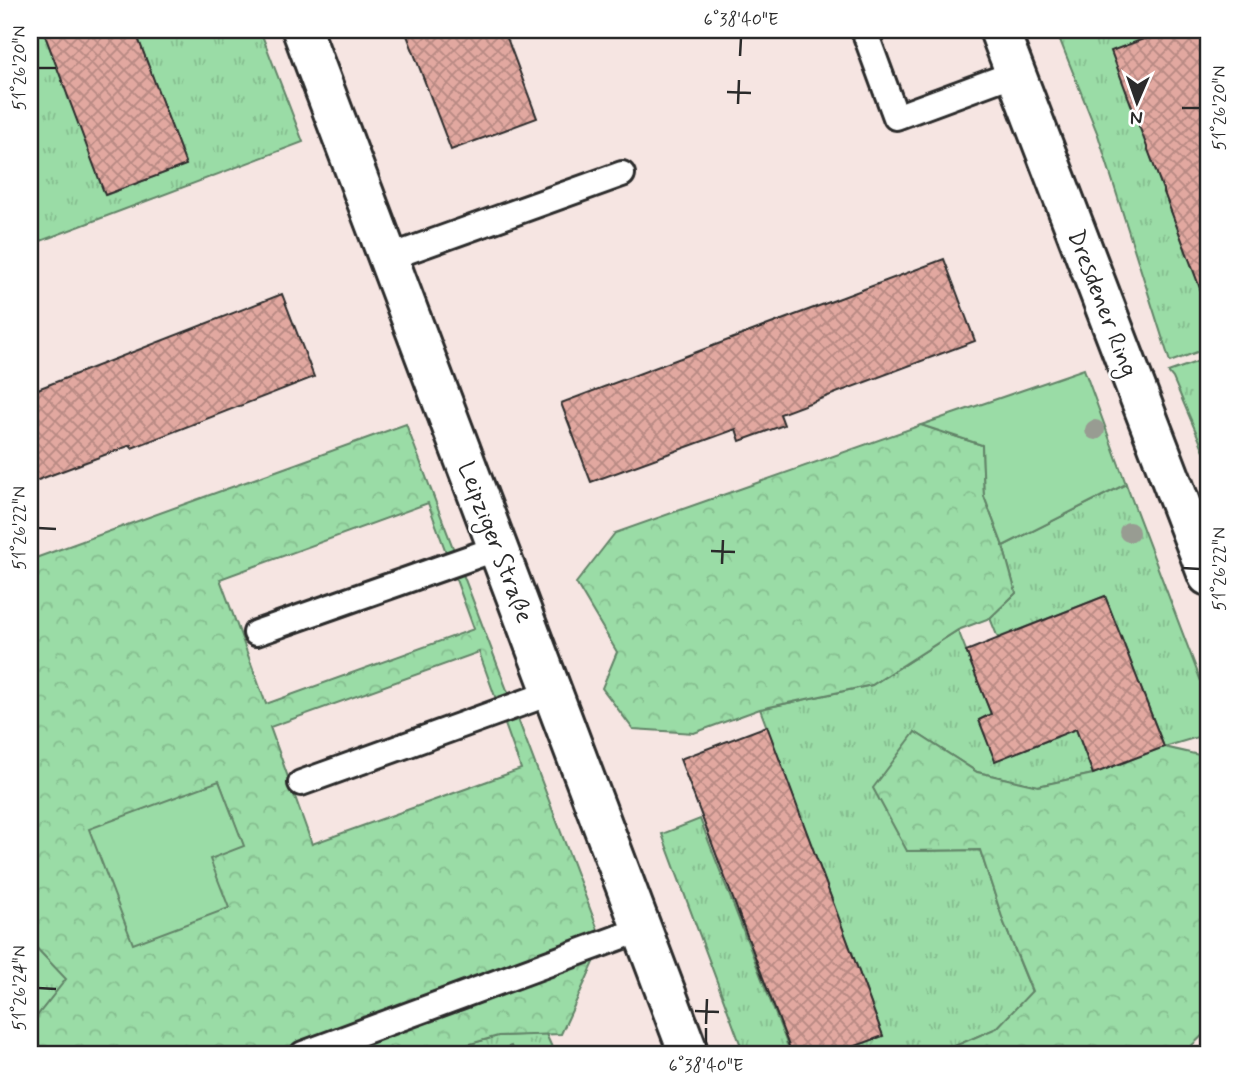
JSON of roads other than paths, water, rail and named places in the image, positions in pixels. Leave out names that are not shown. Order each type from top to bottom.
[{"type":"street","name":"Leipziger Straße","points":[[302,30],[689,1054]]},
{"type":"street","name":"Dresdener Ring","points":[[999,30],[1208,576]]},
{"type":"lane","points":[[864,30],[896,117],[1015,73]]},
{"type":"lane","points":[[388,258],[622,174]]},
{"type":"lane","points":[[256,633],[498,548]]},
{"type":"lane","points":[[301,783],[553,692]]},
{"type":"lane","points":[[303,1054],[642,929]]}]
